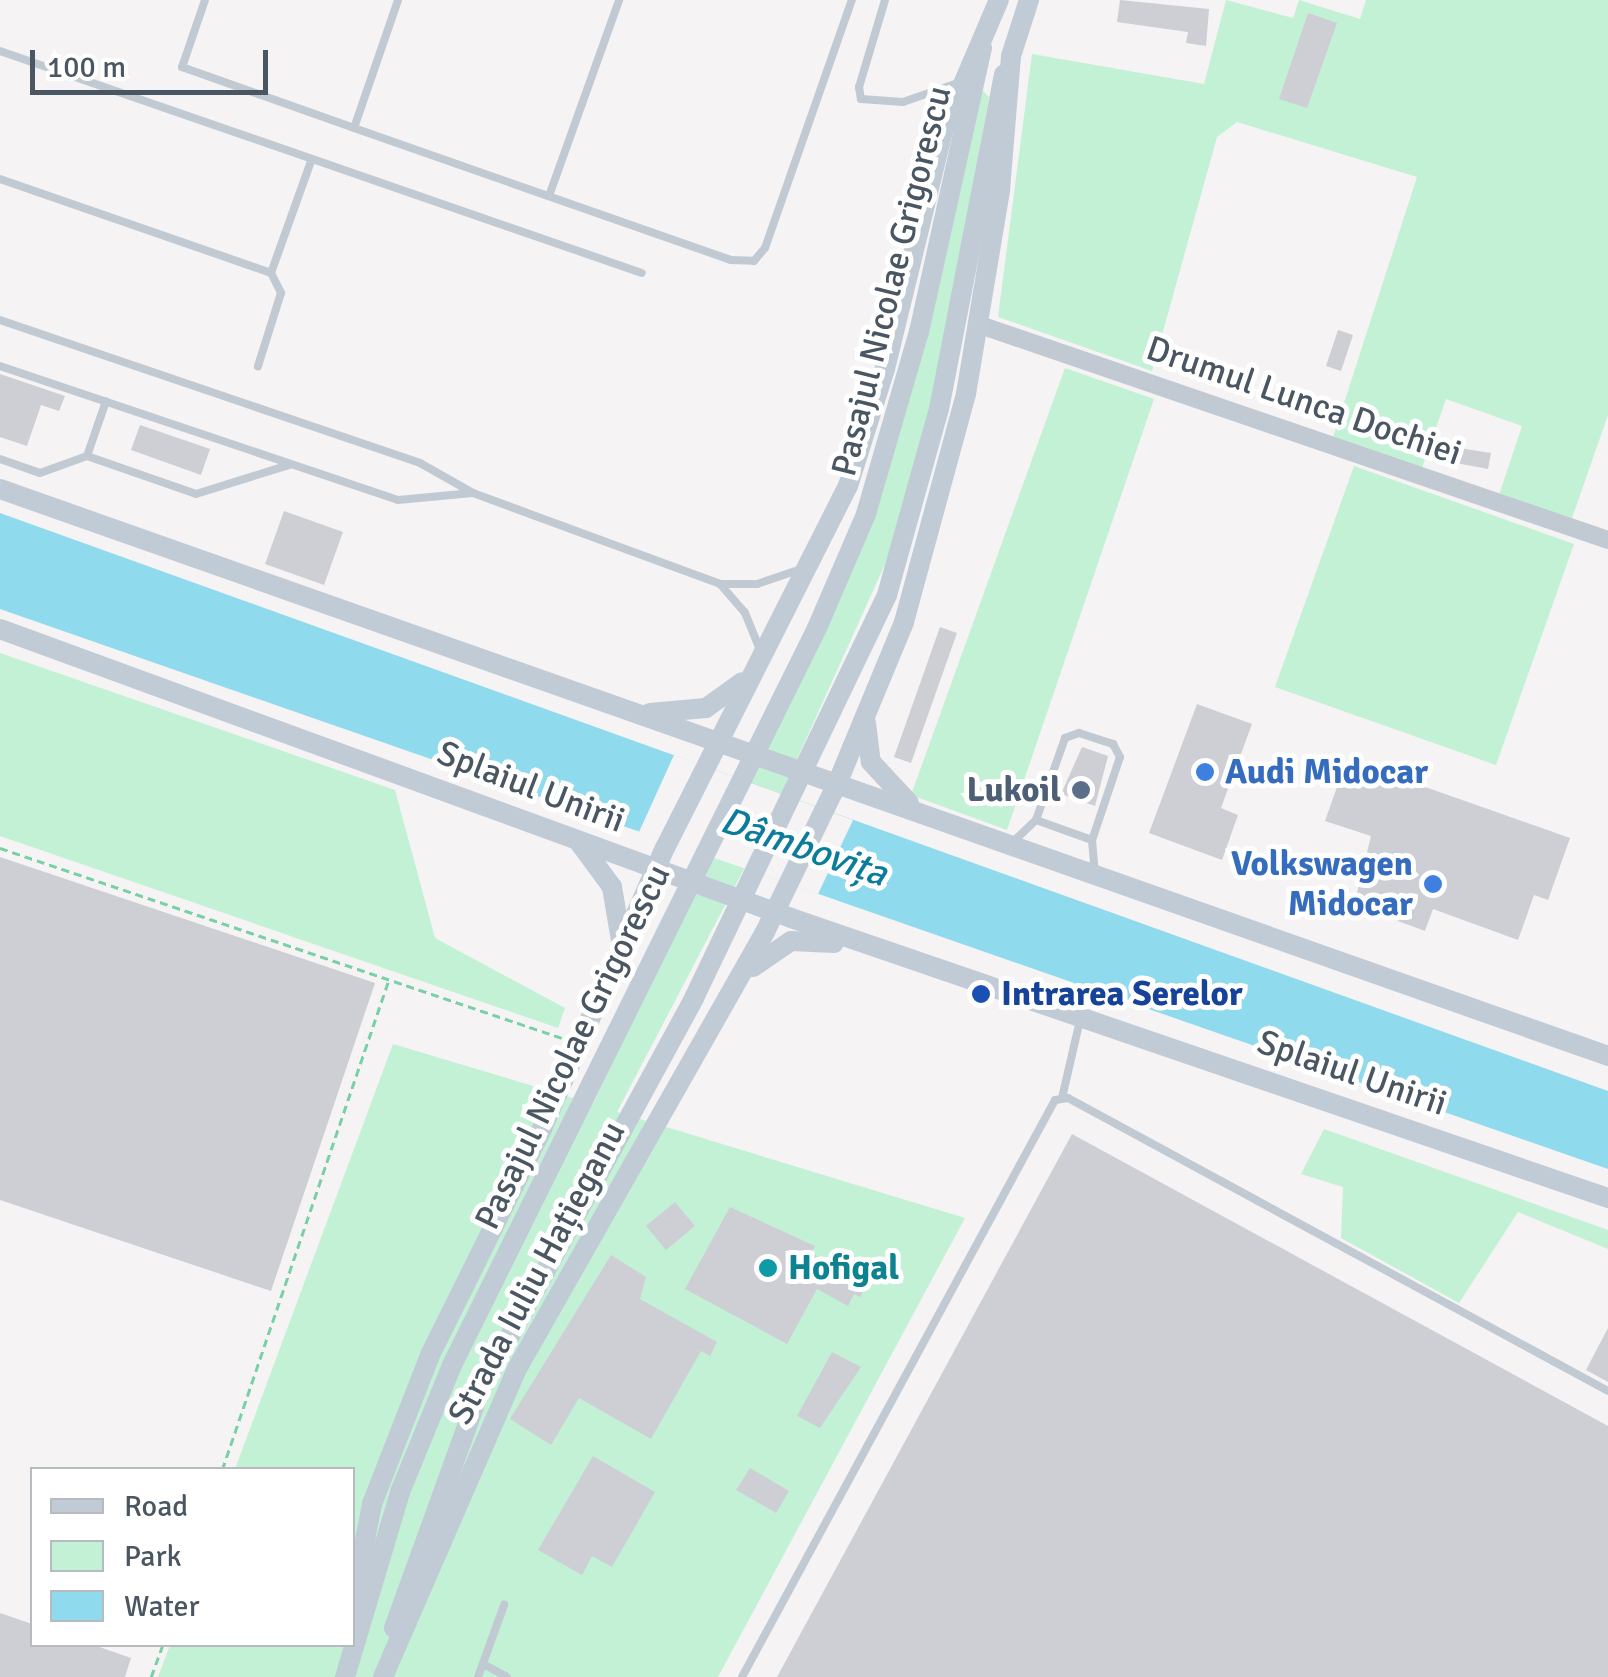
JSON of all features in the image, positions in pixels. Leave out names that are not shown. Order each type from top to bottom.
[{"type":"main road","points":[[982,48],[999,0]]},
{"type":"main road","points":[[1011,56],[1029,0]]},
{"type":"main road","name":"Strada Iuliu Hațieganu","points":[[355,1590],[367,1521],[400,1426],[655,869],[718,741],[814,563],[871,421],[937,152],[965,78],[982,48]]},
{"type":"main road","name":"Pasajul Nicolae Grigorescu","points":[[355,1640],[424,1429],[794,674],[856,539],[892,437],[982,48]]},
{"type":"main road","name":"Strada Iuliu Hațieganu","points":[[381,1677],[532,1341],[775,912],[867,712],[931,539],[980,325],[1007,140],[1011,56]]},
{"type":"main road","name":"Pasajul Nicolae Grigorescu","points":[[381,1677],[480,1391],[694,998],[845,692],[887,595],[922,480],[990,120],[1011,56]]},
{"type":"main road","points":[[0,489],[1608,1056]]},
{"type":"main road","name":"Splaiul Unirii","points":[[0,629],[775,912],[1084,1014],[1608,1198]]},
{"type":"main road","points":[[636,712],[716,704],[763,658]]},
{"type":"main road","points":[[867,712],[872,762],[918,811]]},
{"type":"main road","points":[[576,838],[612,887],[620,947]]},
{"type":"main road","points":[[735,986],[771,951],[791,941],[891,952]]},
{"type":"main road","points":[[343,1677],[346,1647]]},
{"type":"main road","name":"Pasajul Nicolae Grigorescu","points":[[343,1677],[353,1647]]},
{"type":"street","name":"Drumul Lunca Dochiei","points":[[980,325],[1608,540]]},
{"type":"lane","points":[[206,0],[182,66],[731,260],[754,261],[765,248],[852,0]]},
{"type":"lane","points":[[354,128],[398,0]]},
{"type":"lane","points":[[548,196],[619,0]]},
{"type":"lane","points":[[885,0],[859,86],[861,99],[903,102],[965,78]]},
{"type":"lane","points":[[0,52],[642,273]]},
{"type":"lane","points":[[271,273],[311,160]]},
{"type":"lane","points":[[0,179],[271,273],[281,293],[258,366]]},
{"type":"lane","points":[[0,320],[420,463],[473,492],[720,584],[757,584],[814,563]]},
{"type":"lane","points":[[0,366],[398,500],[473,492]]},
{"type":"lane","points":[[87,456],[106,402]]},
{"type":"lane","points":[[0,458],[40,473],[87,456],[196,494],[292,464]]},
{"type":"lane","points":[[720,584],[745,613],[763,658]]},
{"type":"lane","points":[[1011,844],[1036,820],[1066,738],[1079,733],[1113,744],[1120,757],[1092,840],[1096,874]]},
{"type":"lane","points":[[1036,820],[1092,840]]},
{"type":"lane","points":[[742,1677],[1062,1098],[1067,1054],[1084,1014]]},
{"type":"lane","points":[[1062,1098],[1608,1391]]},
{"type":"lane","points":[[478,1677],[504,1605]]},
{"type":"lane","points":[[483,1664],[507,1677]]},
{"type":"path","points":[[0,848],[578,1044]]},
{"type":"path","points":[[223,1467],[389,978]]},
{"type":"path","points":[[152,1677],[161,1647]]},
{"type":"green space","points":[[1226,0],[1293,18],[1299,0],[1360,19],[1366,0],[1608,0],[1608,415],[1571,521],[1499,495],[1522,426],[1446,399],[1422,468],[1333,437],[1417,177],[1237,122],[1217,137],[1152,371],[998,317],[1032,54],[1204,84]]},
{"type":"green space","points":[[982,90],[989,97],[934,392],[890,553],[770,819],[617,1112],[965,1218],[718,1677],[158,1677],[169,1647],[355,1647],[355,1467],[236,1467],[393,1044],[593,1104],[880,493],[913,387]]},
{"type":"green space","points":[[1065,368],[1154,399],[1007,830],[911,795]]},
{"type":"green space","points":[[1354,466],[1574,544],[1496,765],[1275,687]]},
{"type":"green space","points":[[0,653],[395,790],[435,938],[565,1008],[558,1028],[0,836]]},
{"type":"green space","points":[[1324,1129],[1608,1230],[1608,1249],[1518,1212],[1459,1303],[1341,1238],[1343,1187],[1301,1174]]},
{"type":"water","name":"Dâmbovița","points":[[0,513],[1608,1091],[1608,1169],[0,609]]},
{"type":"pier","points":[[674,755],[853,820],[818,894],[639,832]]},
{"type":"building","points":[[1120,0],[1209,9],[1206,46],[1186,43],[1188,32],[1117,22]]},
{"type":"building","points":[[1308,13],[1337,23],[1307,108],[1279,99]]},
{"type":"building","points":[[1338,330],[1353,335],[1341,371],[1326,366]]},
{"type":"building","points":[[0,374],[65,396],[59,411],[41,405],[27,446],[0,437]]},
{"type":"building","points":[[140,425],[210,449],[201,475],[131,450]]},
{"type":"building","points":[[1459,448],[1491,453],[1488,469],[1456,463]]},
{"type":"building","points":[[284,511],[343,532],[324,585],[265,564]]},
{"type":"building","points":[[940,627],[957,633],[911,763],[894,757]]},
{"type":"building","name":"Audi Midocar","points":[[1197,704],[1252,724],[1221,808],[1238,815],[1222,860],[1149,833]]},
{"type":"building","points":[[1082,747],[1108,756],[1095,806],[1061,794]]},
{"type":"building","points":[[1343,770],[1390,787],[1394,776],[1570,838],[1548,900],[1534,895],[1518,940],[1433,909],[1425,931],[1354,905],[1371,836],[1325,821]]},
{"type":"building","points":[[0,857],[375,983],[271,1291],[0,1200]]},
{"type":"building","points":[[1072,1134],[1608,1426],[1608,1677],[777,1677]]},
{"type":"building","name":"Hofigal","points":[[675,1202],[695,1226],[666,1250],[646,1226]]},
{"type":"building","name":"Hofigal","points":[[730,1207],[815,1246],[811,1253],[867,1283],[860,1297],[854,1294],[848,1306],[817,1289],[787,1344],[685,1289]]},
{"type":"building","points":[[611,1255],[646,1277],[640,1299],[717,1342],[710,1356],[701,1351],[651,1439],[579,1398],[551,1445],[510,1419]]},
{"type":"building","points":[[1608,1328],[1608,1382],[1586,1370]]},
{"type":"building","points":[[832,1352],[861,1367],[820,1428],[797,1416]]},
{"type":"building","points":[[593,1456],[655,1492],[612,1567],[592,1556],[582,1575],[538,1550]]},
{"type":"building","points":[[750,1468],[789,1491],[776,1513],[736,1490]]},
{"type":"building","points":[[0,1613],[30,1623],[30,1647],[100,1647],[131,1658],[125,1677],[0,1677]]},
{"type":"place","name":"Audi Midocar","points":[[1205,772]]},
{"type":"place","name":"Lukoil","points":[[1081,790]]},
{"type":"place","name":"Volkswagen Midocar","points":[[1433,884]]},
{"type":"place","name":"Intrarea Serelor","points":[[981,994]]},
{"type":"place","name":"Hofigal","points":[[768,1268]]}]
